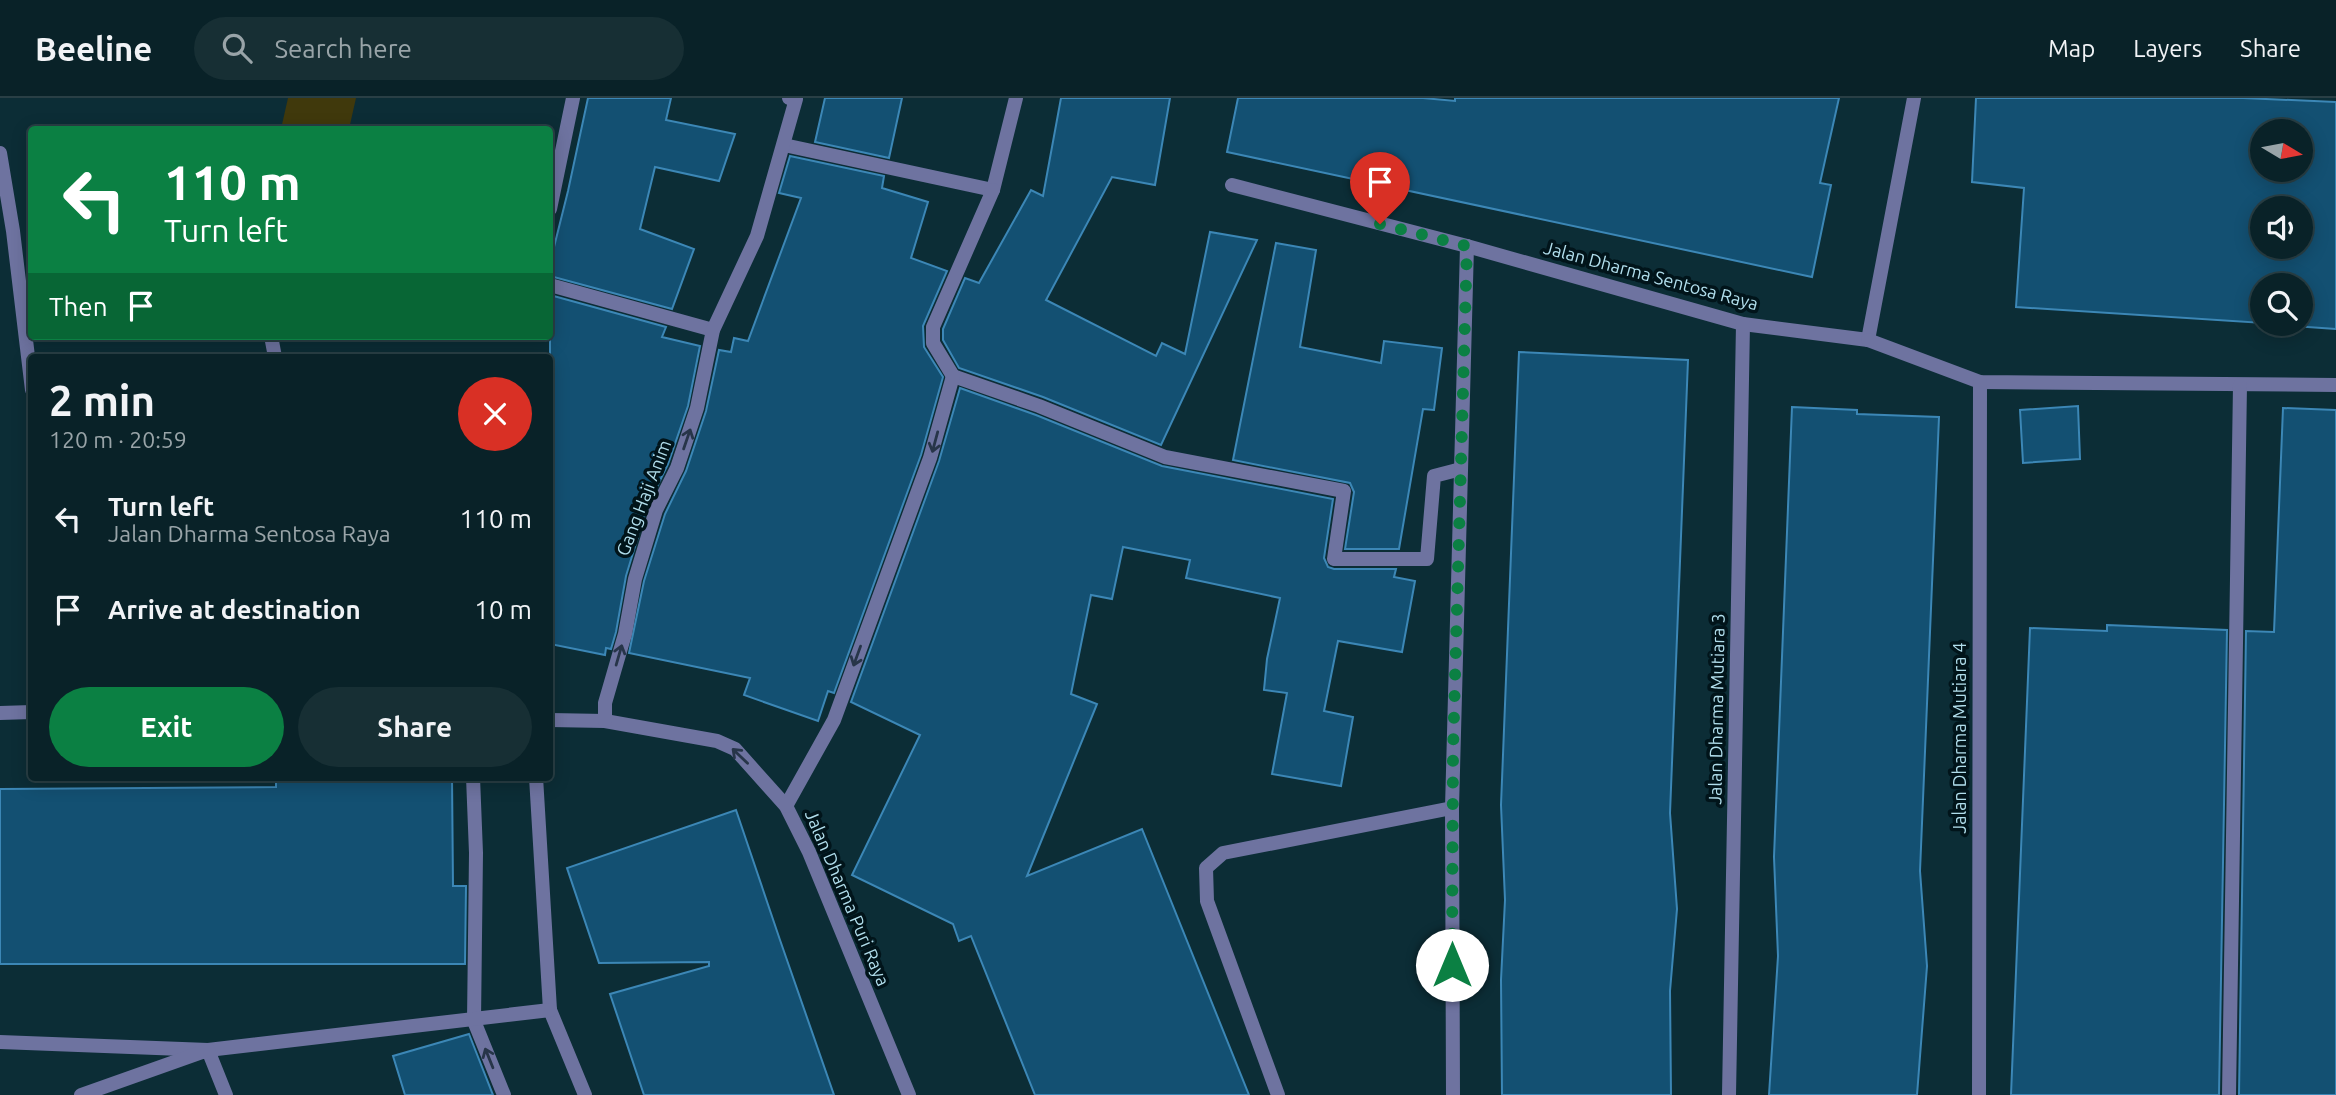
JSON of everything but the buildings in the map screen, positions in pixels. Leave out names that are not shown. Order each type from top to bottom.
[{"type":"street","points":[[553,195],[573,98]]},
{"type":"street","points":[[1016,98],[993,190],[933,327],[933,343],[953,376],[1039,406],[1165,457],[1344,491],[1334,559],[1427,559],[1434,476],[1461,469]]},
{"type":"street","points":[[1868,340],[1914,98]]},
{"type":"street","name":"Gang Haji Anim","points":[[605,721],[605,703],[625,634],[635,579],[656,510],[677,468],[697,408],[713,330],[757,236],[784,145],[794,99]]},
{"type":"street","points":[[784,145],[993,190]]},
{"type":"street","points":[[0,153],[13,231],[28,357]]},
{"type":"street","name":"Jalan Dharma Sentosa Raya","points":[[1233,186],[1467,246],[1743,324],[1868,340],[1980,382],[2336,385]]},
{"type":"street","points":[[1452,1095],[1452,808],[1467,246]]},
{"type":"street","points":[[553,286],[713,330]]},
{"type":"street","name":"Jalan Dharma Mutiara 3","points":[[1729,1095],[1743,324]]},
{"type":"street","points":[[786,806],[834,720],[930,458],[953,376]]},
{"type":"street","name":"Jalan Dharma Mutiara 4","points":[[1979,1095],[1980,382]]},
{"type":"street","points":[[2228,1095],[2240,385]]},
{"type":"street","points":[[0,713],[28,712]]},
{"type":"street","name":"Jalan Dharma Puri Raya","points":[[553,720],[605,721],[717,741],[735,749],[786,806],[809,852],[909,1095]]},
{"type":"street","points":[[473,781],[476,853],[474,1021],[504,1095]]},
{"type":"street","points":[[536,781],[550,1010],[585,1095]]},
{"type":"street","points":[[1278,1095],[1208,901],[1206,868],[1223,853],[1452,808]]},
{"type":"street","points":[[0,1042],[208,1050],[550,1010]]},
{"type":"street","points":[[81,1095],[208,1050]]},
{"type":"street","points":[[208,1050],[226,1095]]},
{"type":"shaded area","points":[[288,98],[356,98],[350,126],[282,126]]},
{"type":"route","points":[[1380,224],[1467,246],[1453,751],[1452,965]]}]
